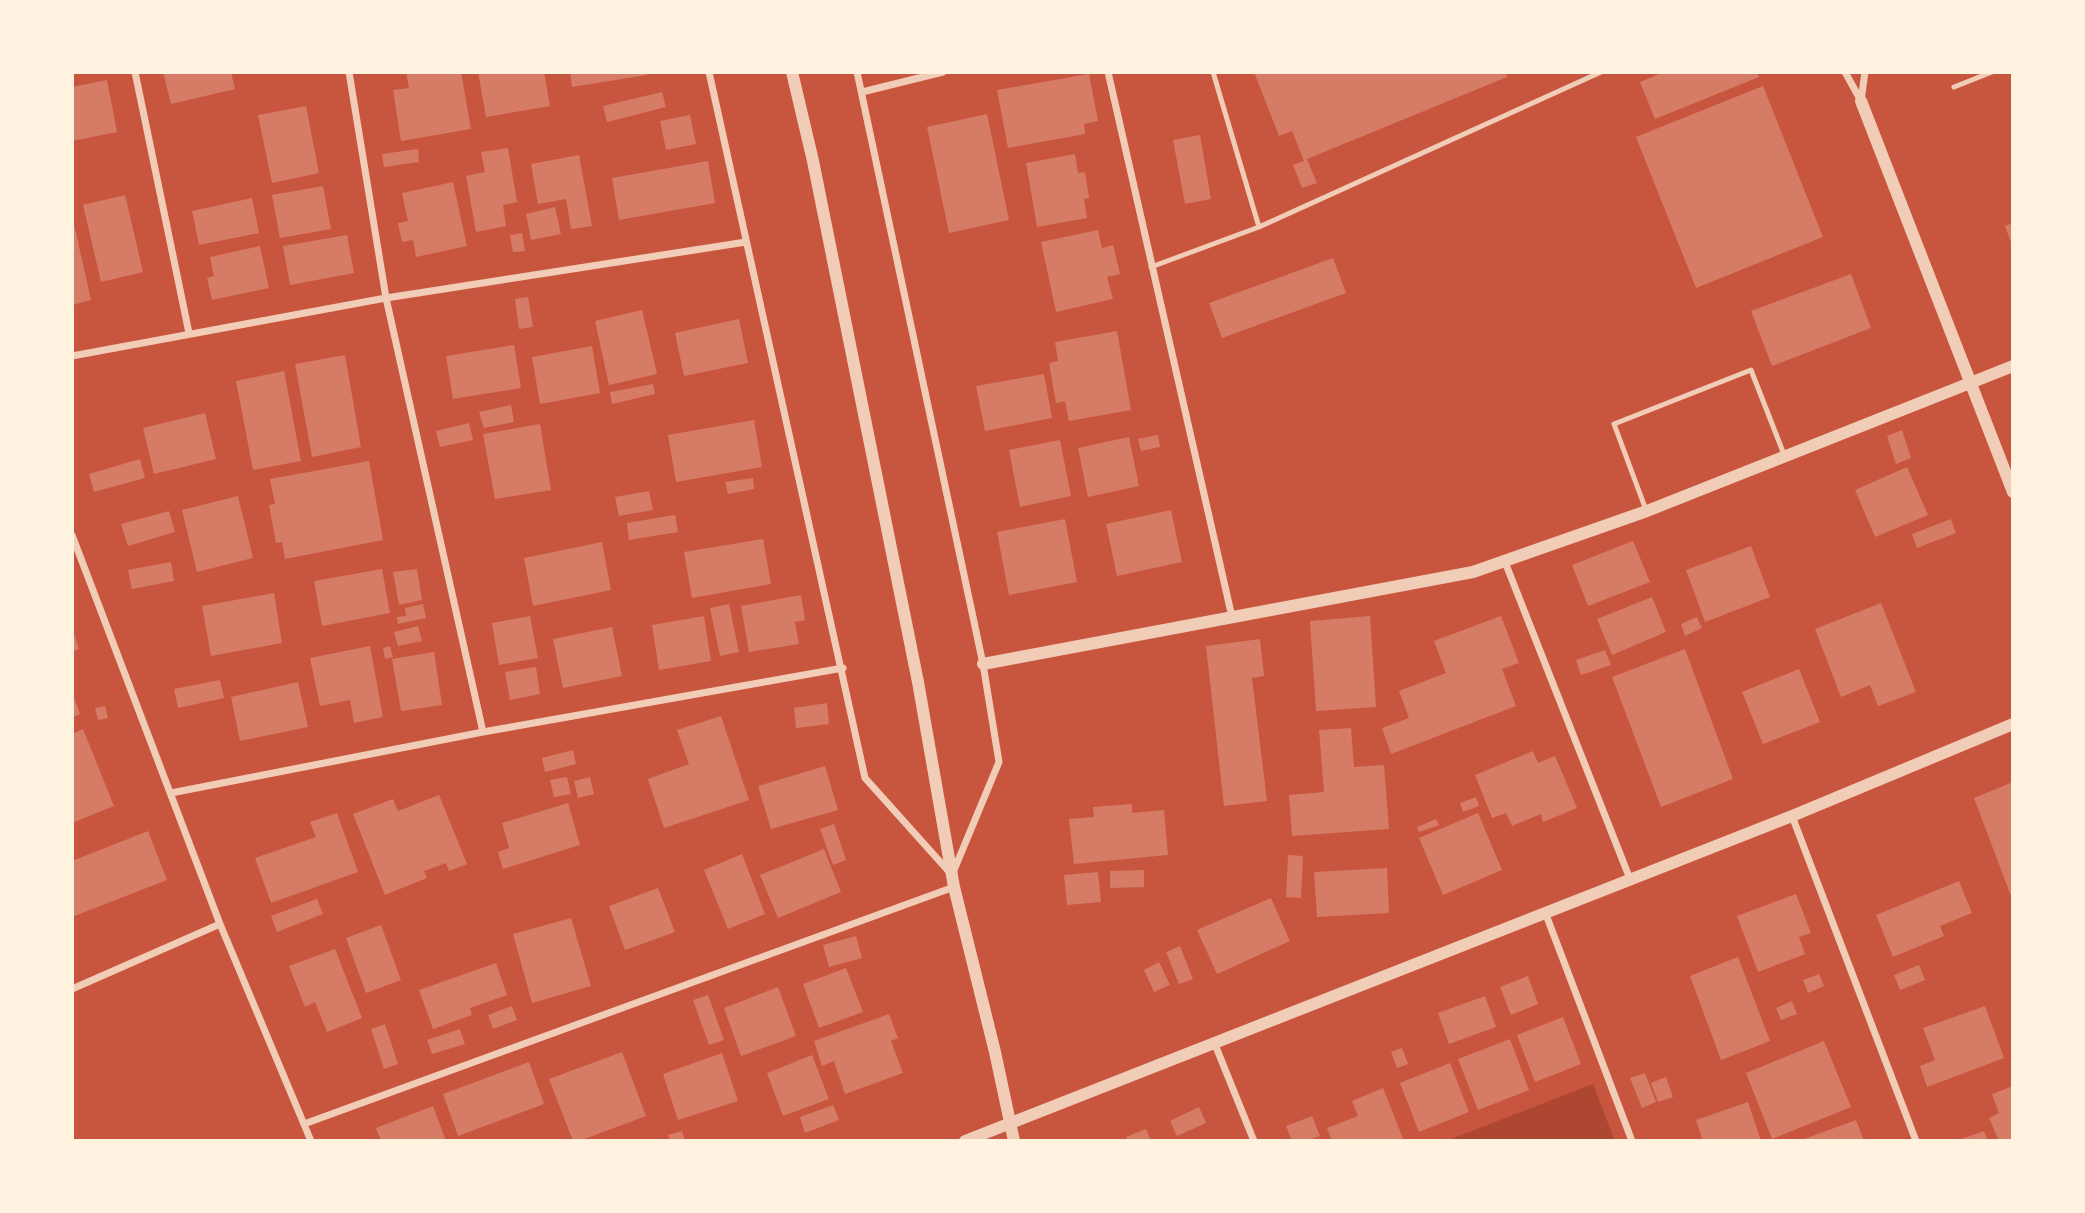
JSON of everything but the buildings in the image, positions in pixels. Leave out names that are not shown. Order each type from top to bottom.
[{"type":"street","points":[[135,72],[188,333]]},
{"type":"street","points":[[349,72],[386,298],[483,733]]},
{"type":"street","points":[[709,72],[843,668],[865,778],[953,881]]},
{"type":"street","points":[[792,72],[813,161],[918,682],[953,881],[1014,1141]]},
{"type":"street","points":[[304,1124],[953,881],[999,761],[983,664],[857,72]]},
{"type":"street","points":[[862,92],[943,72]]},
{"type":"street","points":[[1108,72],[1232,617]]},
{"type":"street","points":[[1845,72],[1861,101],[2013,492]]},
{"type":"street","points":[[1861,101],[1865,72]]},
{"type":"street","points":[[72,356],[386,298],[746,242]]},
{"type":"street","points":[[983,664],[1473,572],[1647,512],[2013,366]]},
{"type":"street","points":[[72,535],[220,924],[311,1141]]},
{"type":"street","points":[[1505,562],[1630,879]]},
{"type":"street","points":[[171,793],[843,668]]},
{"type":"street","points":[[965,1141],[1793,816],[2013,724]]},
{"type":"street","points":[[1793,816],[1916,1141]]},
{"type":"street","points":[[1545,912],[1632,1141]]},
{"type":"street","points":[[72,989],[220,924]]},
{"type":"street","points":[[1214,1042],[1254,1141]]},
{"type":"lane","points":[[1213,72],[1259,227]]},
{"type":"lane","points":[[1151,267],[1259,227],[1601,72]]},
{"type":"lane","points":[[1954,88],[1992,72]]},
{"type":"lane","points":[[1647,512],[1614,424],[1751,370],[1785,457]]},
{"type":"shaded area","points":[[1593,1084],[1615,1141],[1446,1141]]}]
